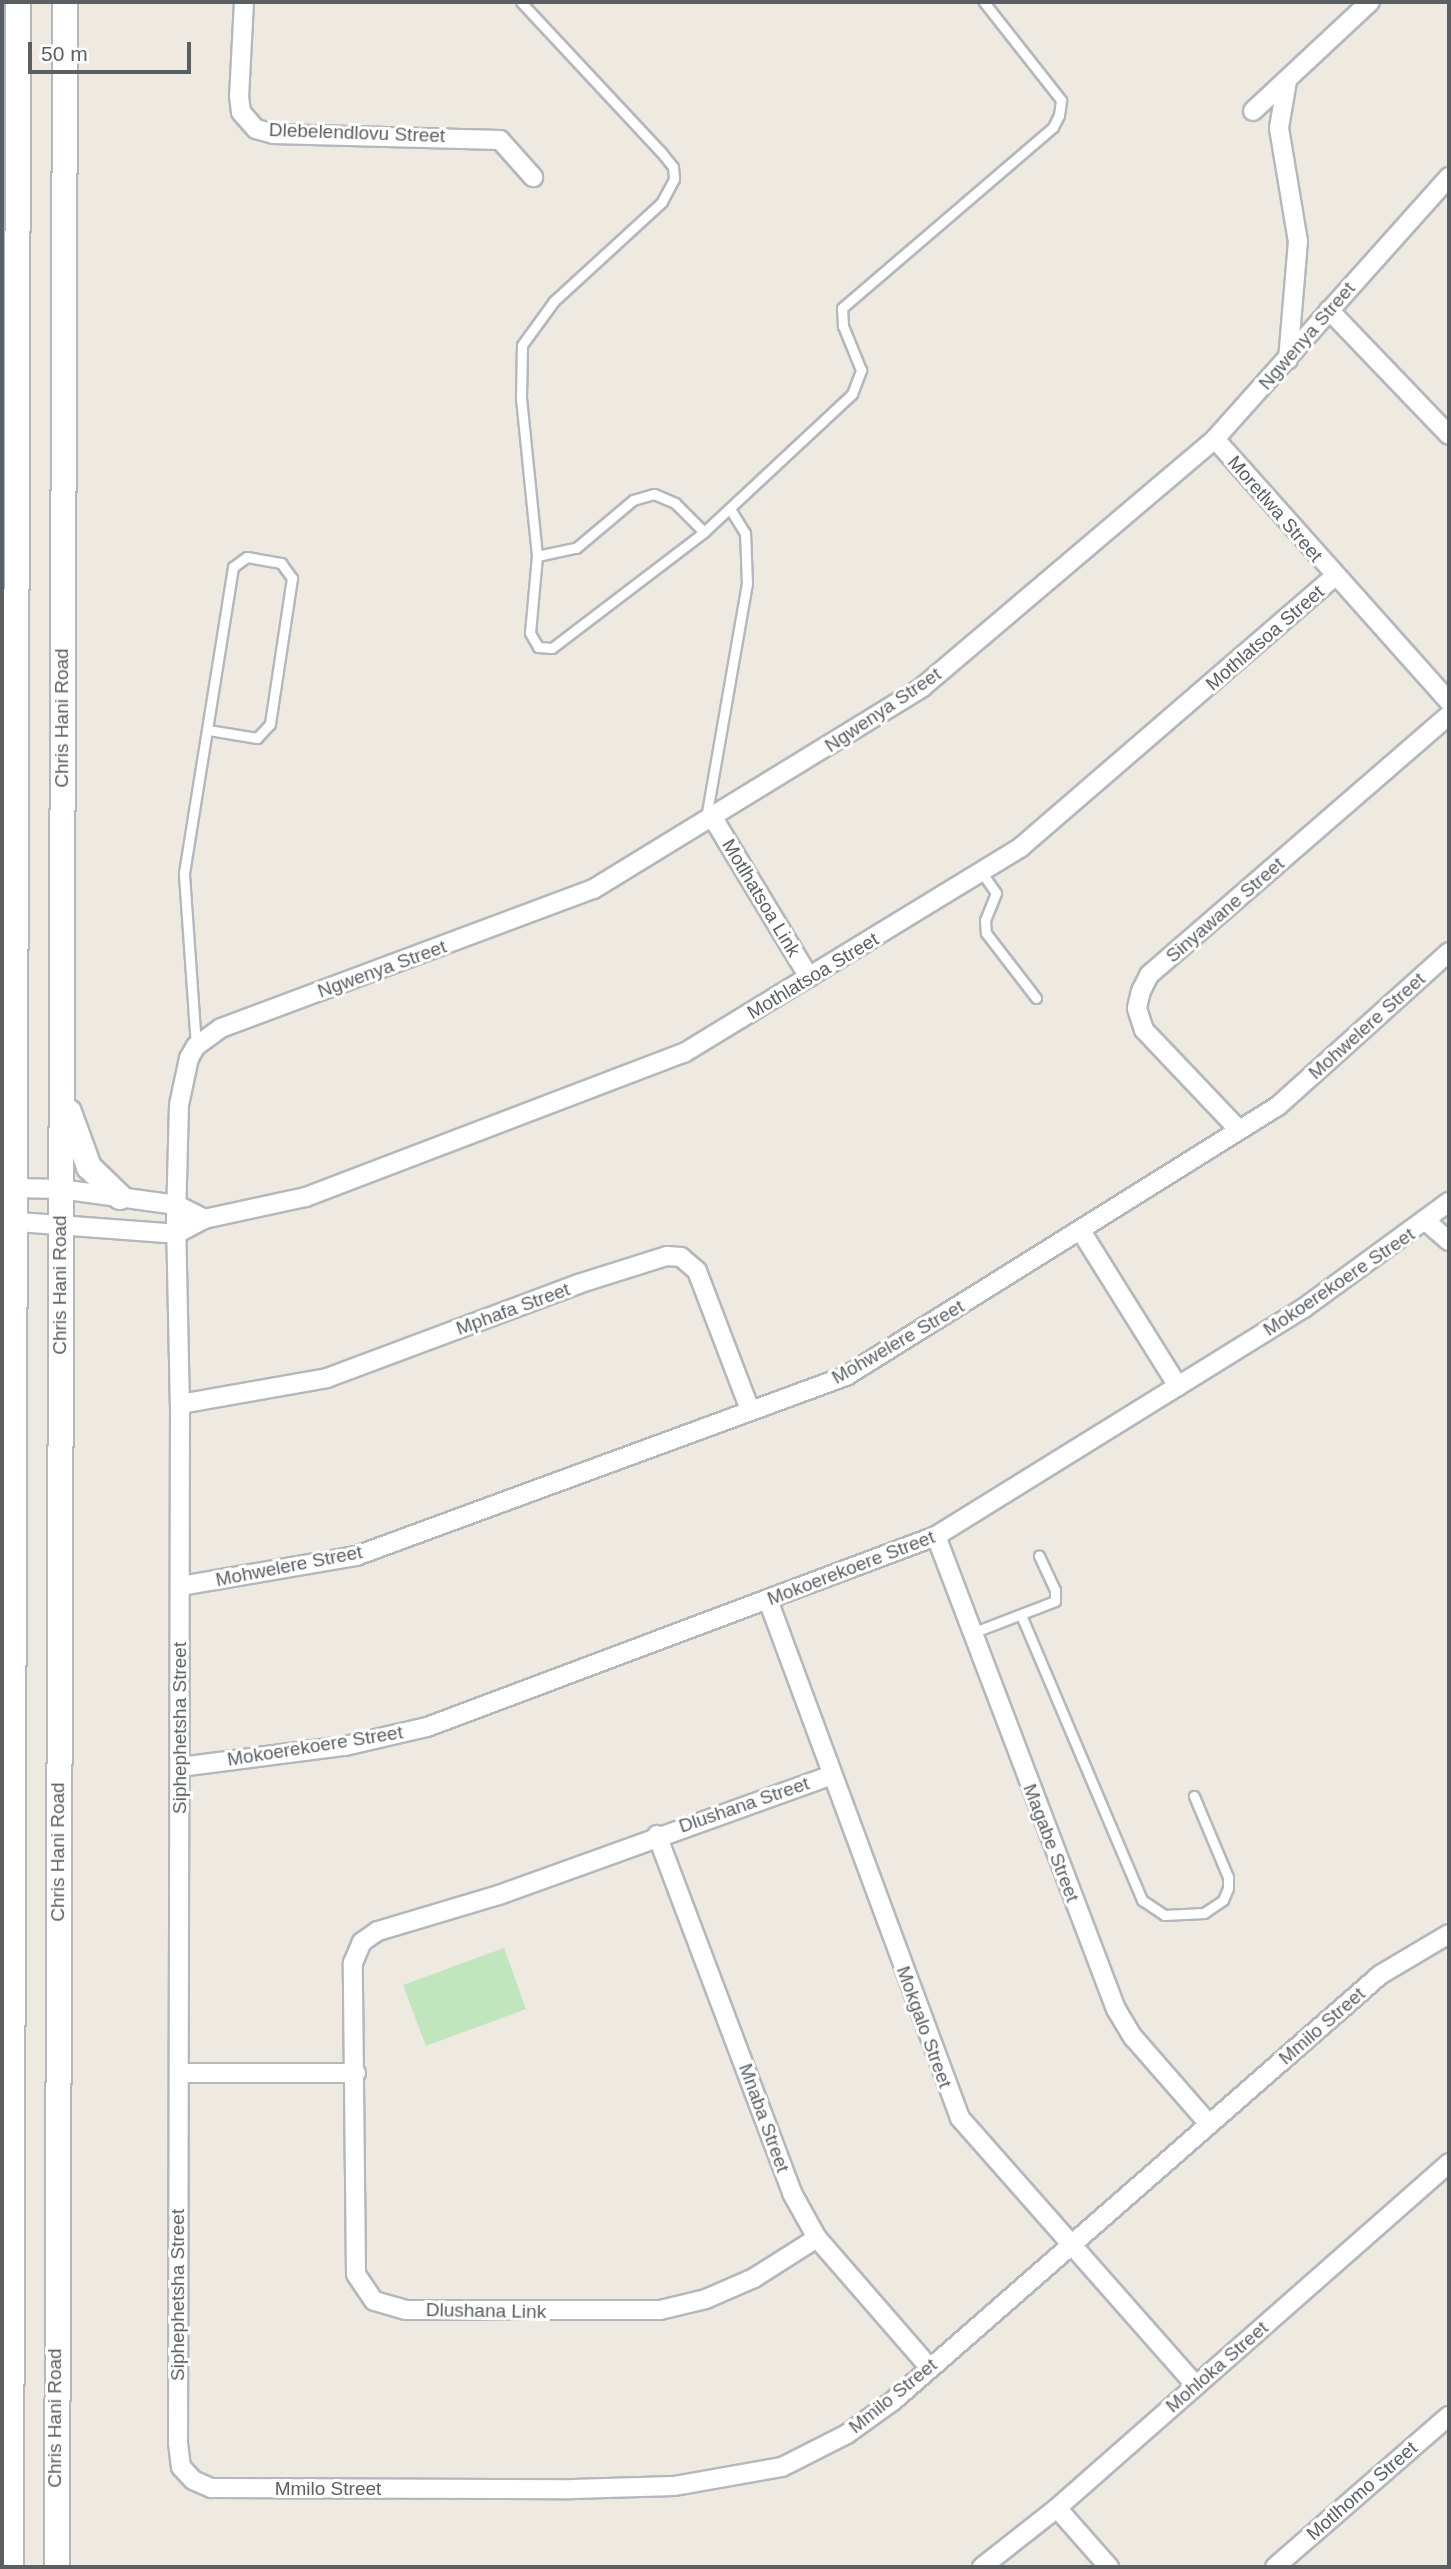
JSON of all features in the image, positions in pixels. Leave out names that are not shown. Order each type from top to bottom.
[{"type":"main road","points":[[8,2562],[12,1544],[9,1189],[18,2]]},
{"type":"main road","name":"Chris Hani Road","points":[[57,2567],[65,2]]},
{"type":"main road","points":[[61,1085],[83,1157],[103,1185],[120,1197]]},
{"type":"street","name":"Dlebelendlovu Street","points":[[244,2],[239,96],[241,112],[256,129],[273,134],[500,140],[533,177]]},
{"type":"street","points":[[1253,111],[1370,2]]},
{"type":"street","points":[[1287,81],[1279,128],[1298,241],[1288,360]]},
{"type":"street","name":"Ngwenya Street","points":[[196,1046],[221,1028],[555,906],[593,889],[709,821],[923,688],[1215,439],[1449,177]]},
{"type":"street","points":[[1329,310],[1449,435]]},
{"type":"street","name":"Moretlwa Street","points":[[1215,439],[1334,577],[1449,702]]},
{"type":"street","name":"Mothlatsoa Street","points":[[176,1234],[205,1219],[306,1197],[640,1073],[703,1043],[982,873],[1067,812],[1334,577]]},
{"type":"street","name":"Sinyawane Street","points":[[1239,1130],[1144,1030],[1138,1008],[1141,991],[1149,975],[1449,715]]},
{"type":"street","name":"Motlhatsoa Link","points":[[709,821],[809,977]]},
{"type":"street","name":"Mohwelere Street","points":[[180,1586],[356,1556],[846,1376],[1278,1106],[1449,952]]},
{"type":"street","name":"Siphephetsha Street","points":[[177,2443],[180,1404],[176,1234],[181,1081],[196,1046]]},
{"type":"street","points":[[9,1189],[60,1189],[177,1205],[205,1219]]},
{"type":"street","name":"Mokoerekoere Street","points":[[180,1767],[345,1745],[416,1730],[936,1536],[1304,1308],[1427,1222],[1449,1202]]},
{"type":"street","points":[[10,1222],[60,1222],[176,1234]]},
{"type":"street","points":[[1427,1222],[1449,1241]]},
{"type":"street","points":[[1081,1231],[1178,1386]]},
{"type":"street","name":"Mphafa Street","points":[[180,1404],[327,1378],[578,1284],[667,1256],[681,1257],[697,1271],[751,1410]]},
{"type":"street","name":"Magabe Street","points":[[936,1536],[1116,2009],[1133,2037],[1209,2124]]},
{"type":"street","name":"Mokgalo Street","points":[[768,1600],[955,2108],[1070,2246],[1196,2386]]},
{"type":"street","name":"Dlushana Street","points":[[657,1835],[832,1775]]},
{"type":"street","name":"Dlushana Link","points":[[657,1835],[488,1898],[369,1935],[353,1963],[356,2274],[365,2293],[389,2306],[660,2310],[706,2299],[742,2283],[817,2238]]},
{"type":"street","name":"Mnaba Street","points":[[657,1835],[792,2193],[817,2238],[930,2368]]},
{"type":"street","name":"Mmilo Street","points":[[177,2443],[181,2467],[193,2480],[211,2488],[674,2486],[782,2467],[847,2434],[930,2368],[1380,1975],[1449,1934]]},
{"type":"street","points":[[179,2073],[356,2073]]},
{"type":"street","name":"Mohloka Street","points":[[982,2567],[1057,2508],[1449,2163]]},
{"type":"street","name":"Motlhomo Street","points":[[1275,2567],[1449,2416]]},
{"type":"street","points":[[1057,2508],[1109,2567]]},
{"type":"lane","points":[[521,2],[661,152],[673,167],[674,179],[662,202],[554,300],[522,345],[521,398],[537,556],[530,633],[538,648],[552,648],[704,532],[858,387],[861,370],[843,326],[842,308],[1053,127],[1059,116],[1061,100],[984,2]]},
{"type":"lane","points":[[537,556],[576,548],[633,500],[654,494],[675,503],[704,532]]},
{"type":"lane","points":[[709,821],[747,584],[745,533],[730,509]]},
{"type":"lane","points":[[196,1046],[184,873],[233,567],[247,557],[281,563],[292,578],[270,724],[257,737],[208,730]]},
{"type":"lane","points":[[982,873],[996,892],[985,920],[986,933],[1036,998]]},
{"type":"lane","points":[[972,1633],[1051,1605],[1056,1598],[1039,1556]]},
{"type":"lane","points":[[1021,1615],[1142,1900],[1164,1915],[1204,1913],[1223,1900],[1228,1888],[1194,1796]]},
{"type":"lane","points":[[56,2540],[64,2567]]},
{"type":"green space","points":[[504,1948],[526,2009],[426,2046],[403,1985]]}]
